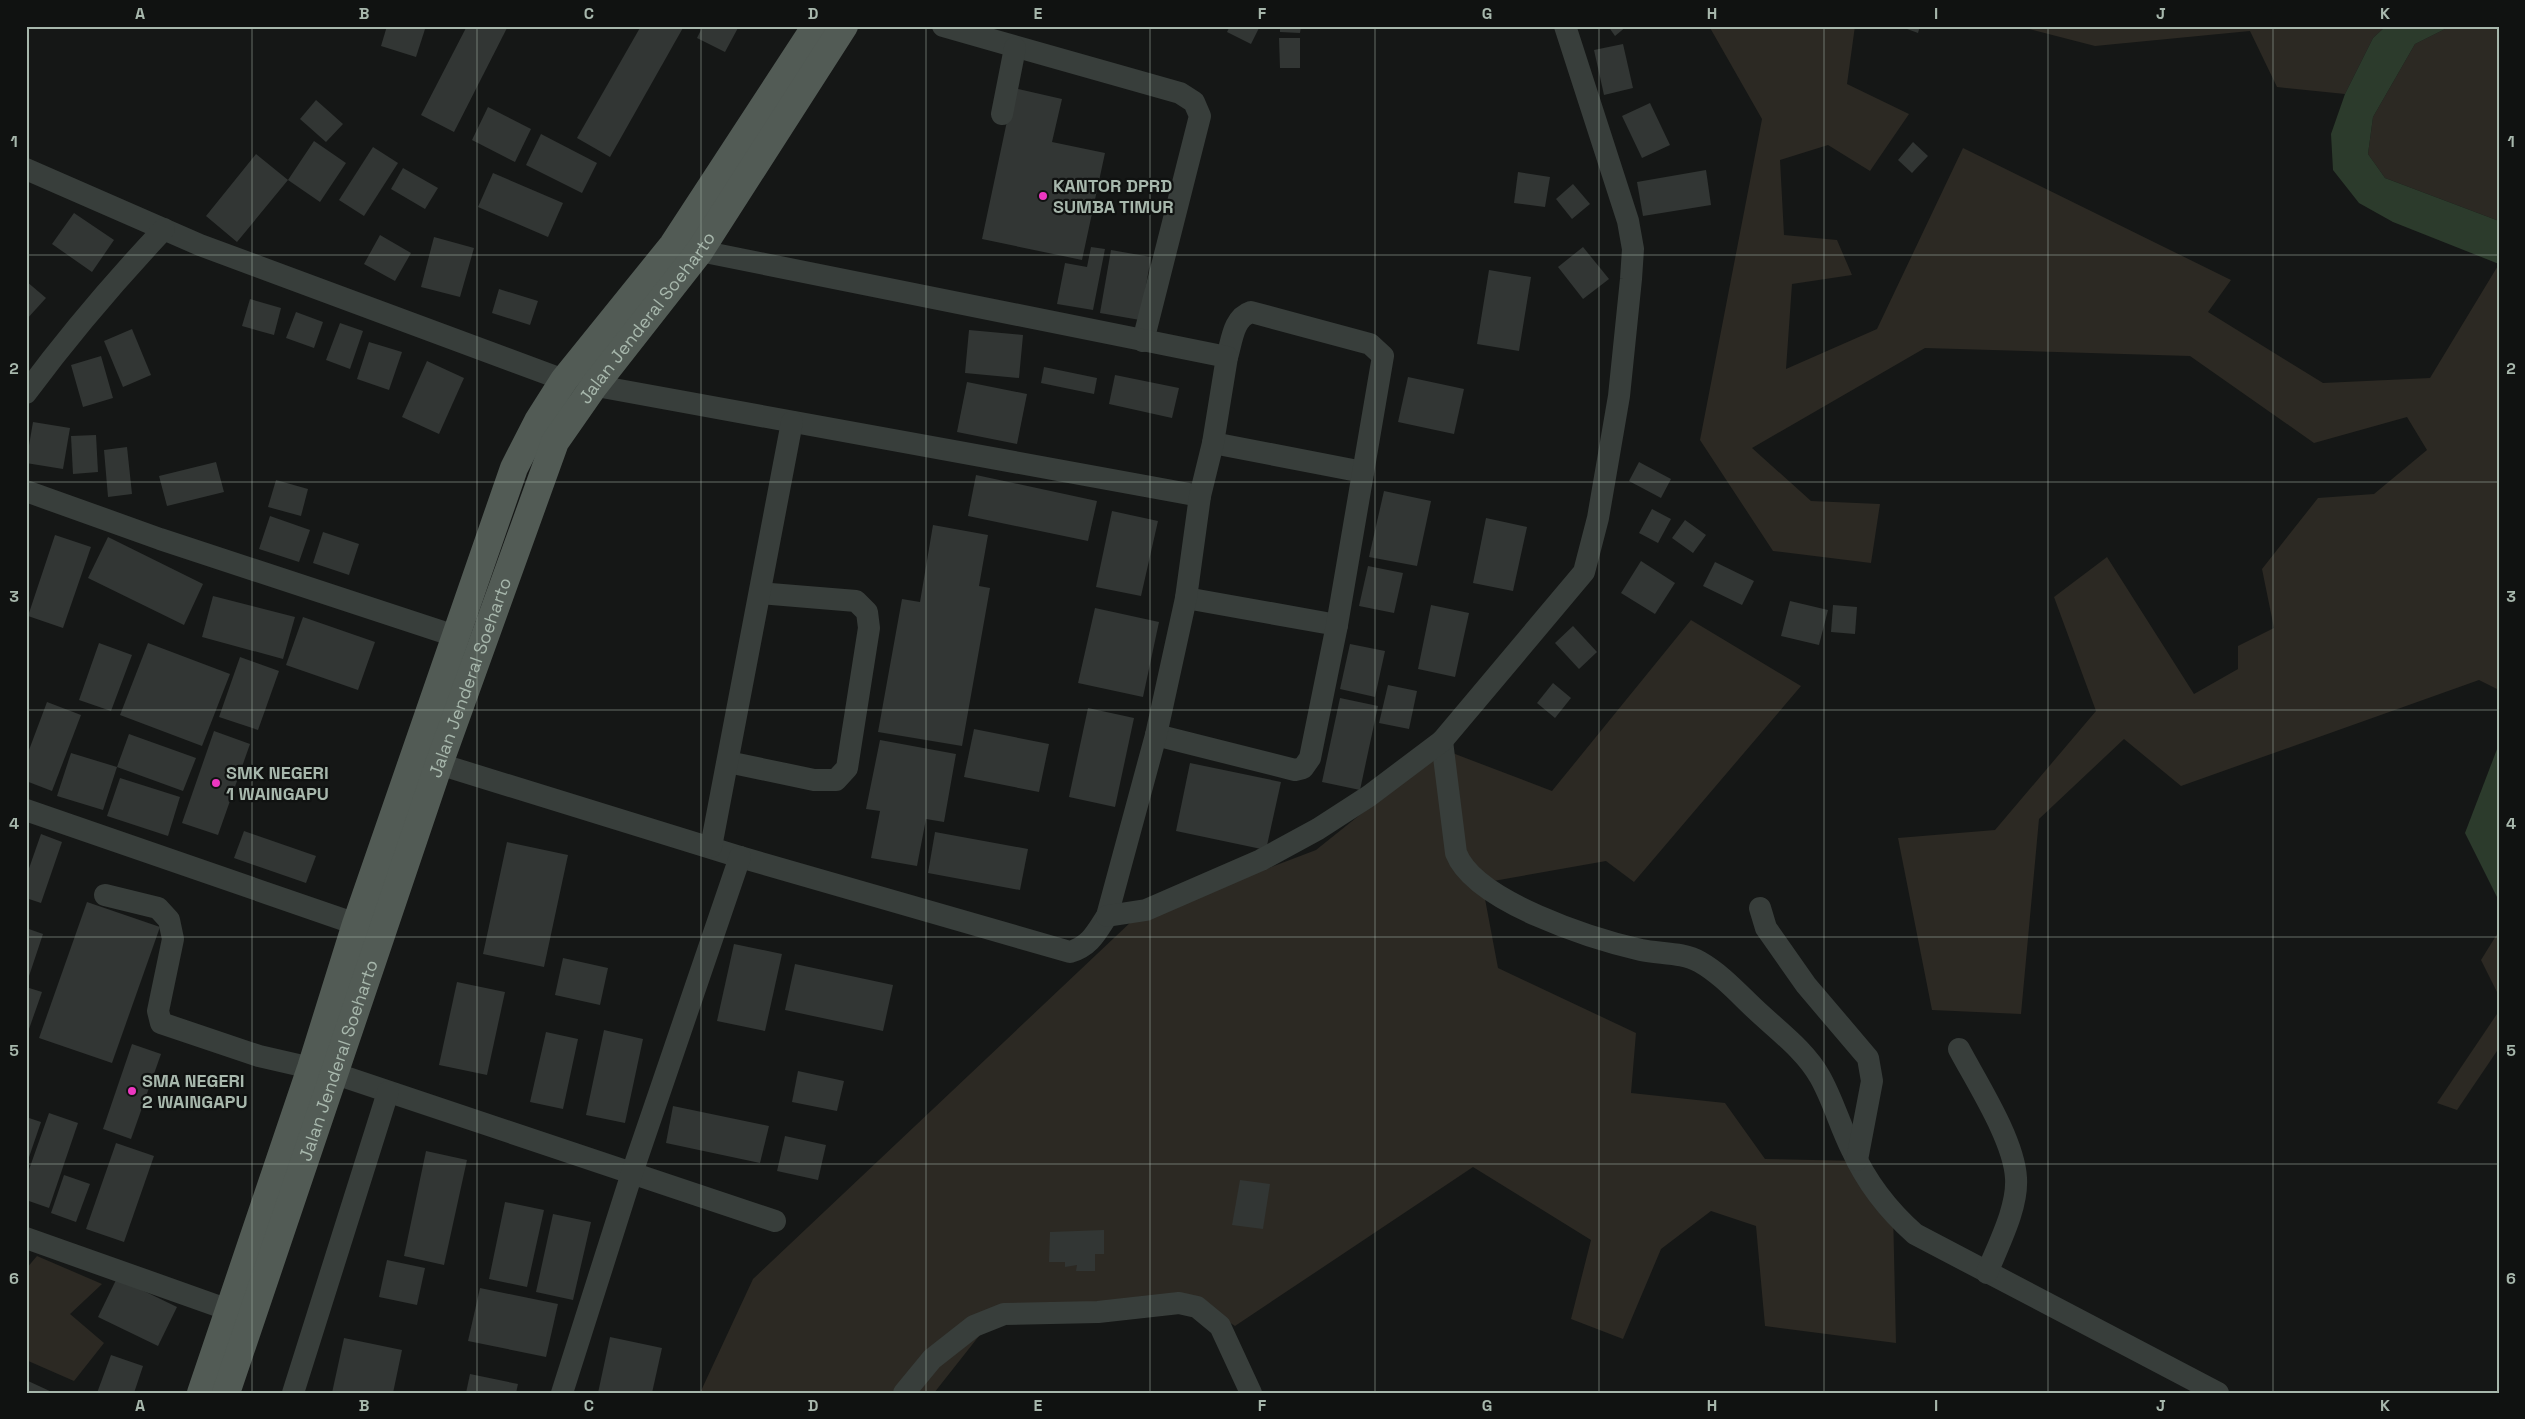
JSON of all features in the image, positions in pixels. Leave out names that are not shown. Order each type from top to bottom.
[{"type":"main road","name":"Jalan Jenderal Soeharto","points":[[226,1393],[322,1071],[356,924],[514,468],[538,421],[564,380],[673,245],[816,26]]},
{"type":"main road","name":"Jalan Jenderal Soeharto","points":[[201,1393],[230,1310],[439,764],[555,442],[594,386],[699,252],[844,26]]},
{"type":"street","points":[[942,26],[1180,93],[1194,102],[1200,116],[1142,340]]},
{"type":"street","points":[[1107,916],[1146,910],[1261,860],[1318,829],[1370,796],[1442,741],[1584,572],[1600,508],[1619,396],[1627,330],[1633,249],[1628,220],[1565,26]]},
{"type":"street","points":[[1002,114],[1015,48]]},
{"type":"street","points":[[26,169],[200,245],[564,380],[1200,496]]},
{"type":"street","points":[[26,393],[66,340],[120,276],[164,229]]},
{"type":"street","points":[[673,245],[699,252],[1227,357]]},
{"type":"street","points":[[413,760],[439,764],[740,857],[1070,952],[1083,948],[1092,940],[1107,916],[1156,735],[1186,598],[1200,496],[1213,443],[1227,357],[1238,321],[1243,315],[1251,312],[1370,344],[1378,349],[1383,356],[1337,625],[1310,758],[1303,768],[1295,770],[1156,735]]},
{"type":"street","points":[[711,847],[792,422]]},
{"type":"street","points":[[1213,443],[1363,472]]},
{"type":"street","points":[[26,491],[160,539],[455,636]]},
{"type":"street","points":[[728,762],[814,780],[836,780],[846,768],[869,628],[867,612],[856,601],[760,593]]},
{"type":"street","points":[[1186,598],[1337,625]]},
{"type":"street","points":[[1442,741],[1456,853],[1460,864],[1468,873],[1495,893],[1550,921],[1602,940],[1643,950],[1686,957],[1699,962],[1718,975],[1805,1055],[1820,1076],[1857,1160],[1881,1198],[1910,1230],[1987,1273],[2218,1393]]},
{"type":"street","points":[[26,810],[356,924]]},
{"type":"street","points":[[562,1393],[632,1173],[740,857]]},
{"type":"street","points":[[105,895],[158,908],[170,920],[173,938],[158,1011],[161,1023],[259,1056],[322,1071],[388,1092],[775,1221]]},
{"type":"street","points":[[1760,908],[1766,928],[1806,985],[1868,1058],[1872,1081],[1857,1160]]},
{"type":"street","points":[[1959,1049],[2009,1148],[2016,1179],[2009,1217],[1987,1273]]},
{"type":"street","points":[[294,1393],[388,1092]]},
{"type":"street","points":[[26,1238],[230,1310]]},
{"type":"street","points":[[904,1393],[932,1359],[974,1326],[1004,1314],[1098,1312],[1180,1303],[1197,1307],[1220,1326],[1252,1393]]},
{"type":"shaded area","points":[[1709,26],[1855,26],[1847,84],[1909,114],[1870,171],[1828,145],[1780,160],[1784,235],[1837,240],[1852,275],[1792,284],[1786,369],[1877,329],[1963,148],[2231,280],[2208,312],[2323,383],[2430,378],[2499,264],[2499,690],[2479,680],[2181,786],[2124,739],[2039,819],[2021,1014],[1932,1010],[1898,838],[1995,830],[2096,711],[2054,597],[2107,557],[2194,694],[2238,669],[2238,646],[2274,628],[2262,569],[2318,498],[2374,494],[2427,450],[2407,417],[2314,443],[2190,356],[1925,348],[1752,448],[1811,501],[1880,504],[1871,563],[1773,551],[1700,440],[1762,119]]},
{"type":"shaded area","points":[[2018,26],[2386,26],[2373,38],[2345,94],[2277,87],[2250,31],[2095,46]]},
{"type":"shaded area","points":[[2386,26],[2451,26],[2415,44],[2373,117],[2368,154],[2385,178],[2499,221],[2499,264],[2393,222],[2359,203],[2333,170],[2331,134],[2345,94],[2373,38]]},
{"type":"shaded area","points":[[2451,26],[2499,26],[2499,221],[2385,178],[2368,154],[2373,117],[2415,44]]},
{"type":"shaded area","points":[[1691,620],[1801,686],[1634,882],[1606,861],[1482,883],[1498,968],[1636,1033],[1631,1093],[1725,1103],[1765,1159],[1862,1161],[1893,1210],[1896,1343],[1765,1326],[1756,1226],[1711,1211],[1661,1249],[1623,1339],[1571,1319],[1591,1240],[1473,1167],[1235,1326],[1195,1300],[1001,1321],[979,1336],[934,1393],[700,1393],[753,1279],[1133,920],[1316,850],[1442,749],[1552,791]]},
{"type":"shaded area","points":[[2499,744],[2499,901],[2465,833]]},
{"type":"shaded area","points":[[2499,931],[2499,996],[2481,960]]},
{"type":"shaded area","points":[[2499,1011],[2499,1048],[2457,1110],[2437,1103]]},
{"type":"shaded area","points":[[37,1256],[102,1284],[70,1314],[104,1343],[74,1381],[26,1360],[26,1269]]},
{"type":"building","points":[[387,26],[426,26],[416,57],[381,46]]},
{"type":"building","points":[[467,26],[508,26],[454,132],[421,115]]},
{"type":"building","points":[[641,26],[684,26],[610,157],[577,138]]},
{"type":"building","points":[[703,26],[739,26],[725,52],[697,38]]},
{"type":"building","points":[[1230,26],[1260,26],[1251,44],[1227,32]]},
{"type":"building","points":[[1280,26],[1301,26],[1300,33],[1280,32]]},
{"type":"building","points":[[1608,26],[1627,26],[1615,36]]},
{"type":"building","points":[[1899,26],[1920,26],[1918,33]]},
{"type":"building","points":[[1279,38],[1300,38],[1300,68],[1280,68]]},
{"type":"building","points":[[1623,44],[1633,88],[1604,95],[1594,50]]},
{"type":"building","name":"KANTOR DPRD SUMBA TIMUR","points":[[1014,88],[1062,99],[1052,142],[1105,153],[1082,260],[982,239]]},
{"type":"building","points":[[316,100],[343,124],[326,142],[300,119]]},
{"type":"building","points":[[1650,103],[1670,145],[1642,158],[1622,116]]},
{"type":"building","points":[[488,107],[531,129],[515,162],[472,140]]},
{"type":"building","points":[[541,134],[597,163],[582,193],[526,165]]},
{"type":"building","points":[[314,141],[346,163],[320,202],[288,180]]},
{"type":"building","points":[[1913,142],[1928,156],[1912,173],[1898,160]]},
{"type":"building","points":[[373,147],[398,163],[364,216],[339,200]]},
{"type":"building","points":[[256,154],[288,180],[237,242],[206,216]]},
{"type":"building","points":[[403,168],[438,188],[425,209],[391,189]]},
{"type":"building","points":[[1706,170],[1711,205],[1643,216],[1637,182]]},
{"type":"building","points":[[1518,172],[1550,177],[1545,207],[1514,203]]},
{"type":"building","points":[[493,173],[563,203],[548,237],[478,207]]},
{"type":"building","points":[[1573,184],[1590,204],[1572,219],[1556,199]]},
{"type":"building","points":[[74,213],[114,240],[92,272],[52,244]]},
{"type":"building","points":[[380,235],[411,253],[395,281],[364,264]]},
{"type":"building","points":[[434,237],[474,248],[460,297],[421,287]]},
{"type":"building","points":[[1091,247],[1105,249],[1093,310],[1057,304],[1065,263],[1087,267]]},
{"type":"building","points":[[1583,247],[1609,279],[1583,299],[1558,267]]},
{"type":"building","points":[[1111,250],[1151,257],[1140,320],[1100,313]]},
{"type":"building","points":[[1489,270],[1531,277],[1519,351],[1477,344]]},
{"type":"building","points":[[26,281],[46,298],[26,320]]},
{"type":"building","points":[[499,289],[538,301],[530,325],[492,313]]},
{"type":"building","points":[[250,299],[281,308],[274,335],[242,326]]},
{"type":"building","points":[[296,312],[323,322],[314,348],[286,338]]},
{"type":"building","points":[[340,323],[363,331],[350,369],[326,360]]},
{"type":"building","points":[[132,329],[151,375],[123,387],[104,341]]},
{"type":"building","points":[[969,330],[1023,335],[1019,378],[965,373]]},
{"type":"building","points":[[369,342],[402,352],[389,390],[357,379]]},
{"type":"building","points":[[101,356],[113,398],[83,407],[71,365]]},
{"type":"building","points":[[427,361],[464,378],[439,434],[402,417]]},
{"type":"building","points":[[1044,367],[1097,378],[1094,394],[1041,383]]},
{"type":"building","points":[[1115,375],[1179,388],[1172,418],[1109,404]]},
{"type":"building","points":[[1408,377],[1464,389],[1454,434],[1398,422]]},
{"type":"building","points":[[967,382],[1027,394],[1017,444],[957,432]]},
{"type":"building","points":[[33,422],[70,428],[63,469],[26,463]]},
{"type":"building","points":[[96,435],[98,472],[73,474],[71,436]]},
{"type":"building","points":[[127,447],[132,494],[108,497],[104,450]]},
{"type":"building","points":[[216,462],[224,492],[167,506],[159,476]]},
{"type":"building","points":[[1639,462],[1671,479],[1661,498],[1629,481]]},
{"type":"building","points":[[976,475],[1097,501],[1088,541],[968,516]]},
{"type":"building","points":[[276,480],[308,489],[301,516],[268,507]]},
{"type":"building","points":[[1384,491],[1431,501],[1417,566],[1369,557]]},
{"type":"building","points":[[1652,509],[1671,519],[1658,543],[1639,533]]},
{"type":"building","points":[[1112,511],[1158,521],[1141,596],[1096,587]]},
{"type":"building","points":[[270,516],[310,530],[299,562],[259,549]]},
{"type":"building","points":[[1486,518],[1527,527],[1513,591],[1473,583]]},
{"type":"building","points":[[1685,520],[1706,535],[1693,553],[1672,538]]},
{"type":"building","points":[[933,525],[988,535],[979,586],[990,588],[962,746],[878,732],[902,599],[920,602]]},
{"type":"building","points":[[323,532],[359,544],[349,575],[313,563]]},
{"type":"building","points":[[55,535],[91,547],[63,628],[28,616]]},
{"type":"building","points":[[108,537],[203,584],[184,625],[88,578]]},
{"type":"building","points":[[1641,561],[1675,583],[1655,614],[1621,593]]},
{"type":"building","points":[[1715,562],[1754,581],[1742,605],[1703,586]]},
{"type":"building","points":[[1368,566],[1403,573],[1394,613],[1359,606]]},
{"type":"building","points":[[213,596],[295,617],[283,659],[202,637]]},
{"type":"building","points":[[1790,601],[1828,610],[1819,645],[1781,636]]},
{"type":"building","points":[[1431,605],[1469,613],[1455,677],[1418,669]]},
{"type":"building","points":[[1833,605],[1857,607],[1855,634],[1831,632]]},
{"type":"building","points":[[1095,608],[1159,622],[1143,697],[1078,683]]},
{"type":"building","points":[[303,617],[375,642],[358,690],[286,665]]},
{"type":"building","points":[[1573,626],[1597,652],[1579,669],[1555,643]]},
{"type":"building","points":[[99,643],[132,655],[111,711],[79,700]]},
{"type":"building","points":[[148,643],[230,674],[202,746],[120,715]]},
{"type":"building","points":[[1350,644],[1385,651],[1375,697],[1340,689]]},
{"type":"building","points":[[240,657],[279,671],[258,730],[219,717]]},
{"type":"building","points":[[1553,683],[1571,698],[1555,718],[1537,703]]},
{"type":"building","points":[[1388,685],[1417,691],[1409,729],[1379,723]]},
{"type":"building","points":[[1340,698],[1378,706],[1360,790],[1322,782]]},
{"type":"building","points":[[47,702],[81,715],[52,791],[26,781],[26,758]]},
{"type":"building","points":[[1088,708],[1134,718],[1115,807],[1069,797]]},
{"type":"building","points":[[974,729],[1049,744],[1039,792],[964,777]]},
{"type":"building","name":"SMK NEGERI 1 WAINGAPU","points":[[214,731],[250,744],[218,835],[182,823]]},
{"type":"building","points":[[129,734],[196,758],[183,791],[117,767]]},
{"type":"building","points":[[880,740],[956,754],[944,822],[926,819],[917,866],[871,858],[880,811],[866,809]]},
{"type":"building","points":[[71,753],[117,767],[103,810],[57,796]]},
{"type":"building","points":[[1190,763],[1281,782],[1266,850],[1176,831]]},
{"type":"building","points":[[120,778],[180,797],[168,836],[107,816]]},
{"type":"building","points":[[244,831],[316,856],[306,883],[234,858]]},
{"type":"building","points":[[935,832],[1028,849],[1020,890],[928,873]]},
{"type":"building","points":[[41,834],[62,842],[41,903],[26,898],[26,877]]},
{"type":"building","points":[[507,842],[568,855],[544,967],[483,954]]},
{"type":"building","points":[[87,902],[160,927],[112,1063],[39,1038]]},
{"type":"building","points":[[26,928],[43,934],[27,982],[26,982]]},
{"type":"building","points":[[734,944],[782,954],[765,1031],[717,1021]]},
{"type":"building","points":[[563,958],[608,968],[600,1005],[555,995]]},
{"type":"building","points":[[795,964],[893,985],[883,1031],[785,1010]]},
{"type":"building","points":[[457,982],[505,992],[487,1075],[439,1065]]},
{"type":"building","points":[[26,987],[42,992],[29,1029],[26,1028]]},
{"type":"building","points":[[604,1030],[643,1039],[625,1123],[586,1115]]},
{"type":"building","points":[[546,1032],[578,1039],[563,1109],[530,1102]]},
{"type":"building","name":"SMA NEGERI 2 WAINGAPU","points":[[132,1044],[161,1054],[131,1139],[103,1129]]},
{"type":"building","points":[[798,1071],[844,1081],[837,1111],[792,1102]]},
{"type":"building","points":[[673,1106],[769,1126],[760,1163],[666,1143]]},
{"type":"building","points":[[49,1113],[78,1123],[49,1208],[26,1200],[26,1178]]},
{"type":"building","points":[[26,1117],[41,1122],[27,1163],[26,1163]]},
{"type":"building","points":[[785,1136],[826,1145],[818,1180],[777,1171]]},
{"type":"building","points":[[116,1143],[154,1156],[124,1242],[86,1229]]},
{"type":"building","points":[[426,1151],[467,1160],[444,1265],[404,1256]]},
{"type":"building","points":[[64,1175],[90,1184],[76,1222],[51,1213]]},
{"type":"building","points":[[1240,1180],[1270,1184],[1263,1229],[1232,1225]]},
{"type":"building","points":[[505,1202],[544,1210],[527,1287],[489,1279]]},
{"type":"building","points":[[553,1214],[591,1222],[573,1300],[536,1292]]},
{"type":"building","points":[[1104,1230],[1104,1254],[1095,1254],[1095,1271],[1076,1271],[1077,1265],[1065,1267],[1065,1262],[1049,1262],[1050,1232]]},
{"type":"building","points":[[387,1260],[425,1268],[417,1305],[379,1297]]},
{"type":"building","points":[[117,1278],[177,1307],[158,1346],[98,1317]]},
{"type":"building","points":[[480,1288],[558,1304],[546,1357],[468,1341]]},
{"type":"building","points":[[610,1337],[662,1348],[652,1393],[598,1393]]},
{"type":"building","points":[[344,1338],[402,1350],[393,1393],[332,1393]]},
{"type":"building","points":[[111,1355],[143,1366],[134,1393],[97,1393]]},
{"type":"building","points":[[470,1374],[518,1384],[516,1393],[466,1393]]},
{"type":"building","points":[[26,1380],[54,1393],[26,1393]]},
{"type":"place","name":"KANTOR DPRD SUMBA TIMUR","points":[[1043,196]]},
{"type":"place","name":"SMK NEGERI 1 WAINGAPU","points":[[216,783]]},
{"type":"place","name":"SMA NEGERI 2 WAINGAPU","points":[[132,1091]]}]
